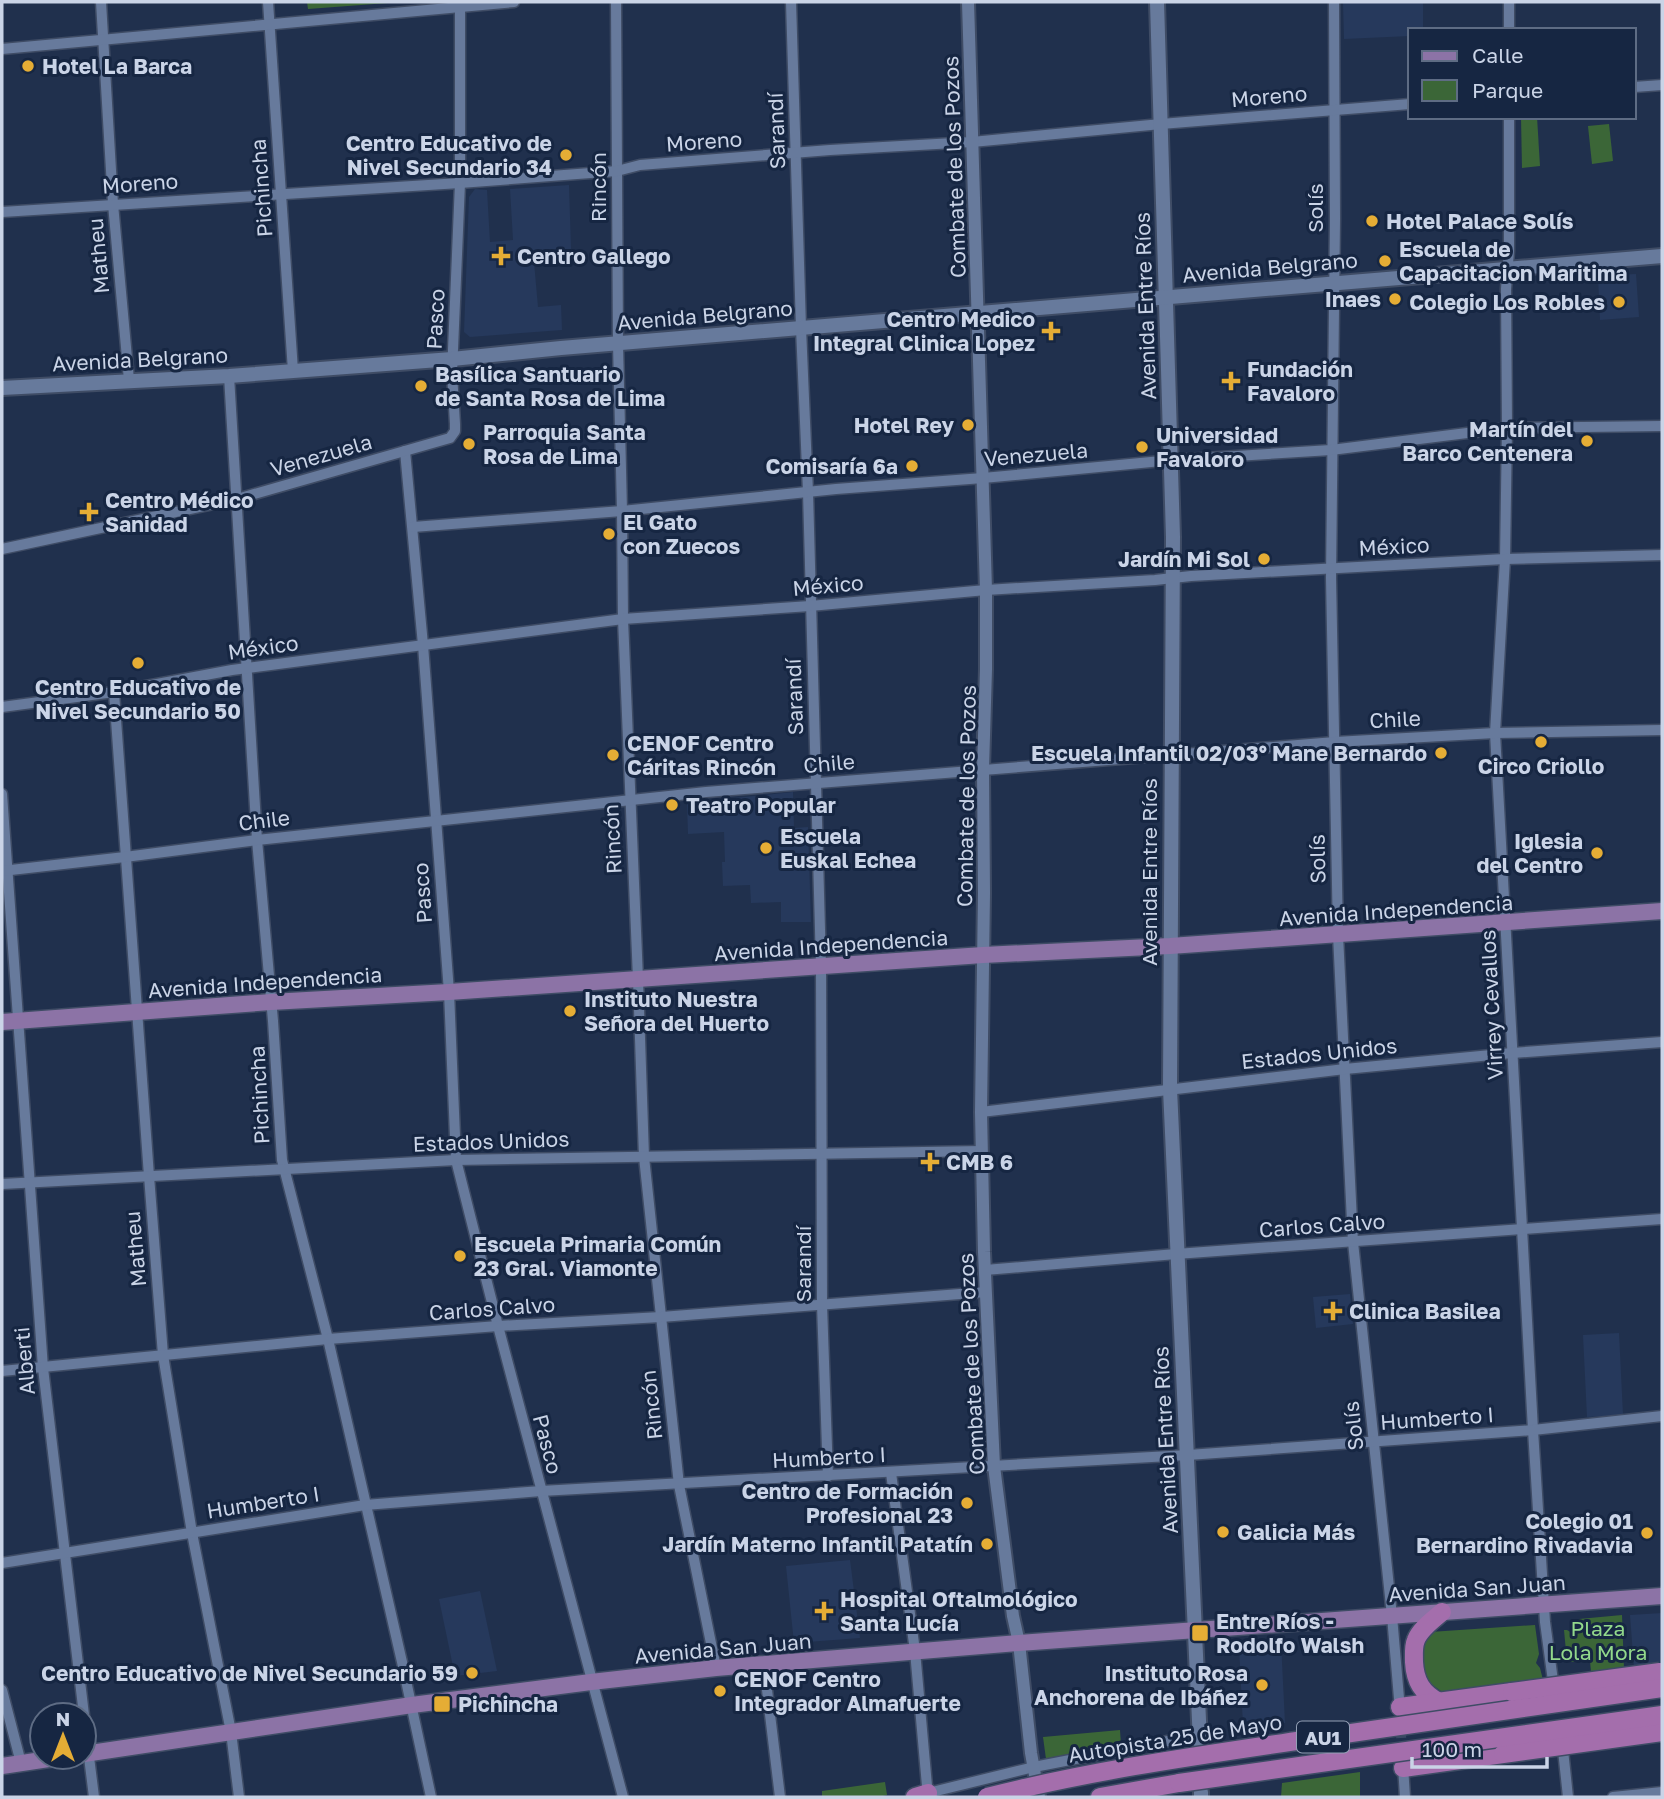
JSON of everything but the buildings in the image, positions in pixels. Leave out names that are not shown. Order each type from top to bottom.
[{"type":"highway","points":[[1439,1702],[1425,1694],[1418,1684],[1414,1650],[1416,1639],[1421,1632],[1442,1612]]},
{"type":"highway","points":[[1400,1710],[1439,1702],[1662,1672]]},
{"type":"highway","name":"Autopista 25 de Mayo","points":[[987,1797],[1085,1775],[1180,1758],[1662,1688]]},
{"type":"highway","name":"AU1","points":[[1100,1797],[1179,1783],[1662,1714]]},
{"type":"highway","points":[[1403,1765],[1662,1732]]},
{"type":"main road","name":"Avenida Entre Ríos","points":[[1157,2],[1174,578],[1170,1089],[1200,1739]]},
{"type":"main road","name":"Avenida Belgrano","points":[[2,388],[229,376],[452,359],[1662,256]]},
{"type":"main road","name":"Avenida Independencia","points":[[2,1022],[821,966],[1338,935],[1662,911]]},
{"type":"main road","name":"Avenida San Juan","points":[[98,1751],[412,1705],[716,1668],[1662,1596]]},
{"type":"main road","points":[[2,1766],[28,1762]]},
{"type":"street","name":"Matheu","points":[[101,2],[113,204],[129,380]]},
{"type":"street","name":"Pichincha","points":[[268,2],[293,371]]},
{"type":"street","points":[[2,49],[460,4],[514,2]]},
{"type":"street","name":"Rincón","points":[[616,2],[622,619],[644,1157],[679,1485],[716,1668]]},
{"type":"street","name":"Sarandí","points":[[791,2],[821,966],[822,1304],[828,1476]]},
{"type":"street","name":"Combate de los Pozos","points":[[968,2],[986,590],[981,1112],[985,1270],[994,1466],[1039,1797]]},
{"type":"street","name":"Solís","points":[[1334,2],[1331,568],[1338,935],[1353,1242],[1400,1710]]},
{"type":"street","points":[[1509,2],[1509,28]]},
{"type":"street","name":"Pasco","points":[[460,4],[460,183],[452,359],[455,431],[450,438],[405,451],[423,645],[449,992],[456,1160],[623,1797]]},
{"type":"street","points":[[1636,87],[1662,85]]},
{"type":"street","name":"Moreno","points":[[2,212],[617,171],[640,165],[972,142],[1408,104]]},
{"type":"street","name":"Virrey Cevallos","points":[[1509,119],[1505,559],[1495,733],[1533,1430],[1544,1604],[1553,1681]]},
{"type":"street","name":"Pichincha","points":[[229,376],[257,840],[280,1143],[284,1169],[328,1339],[431,1797]]},
{"type":"street","name":"Venezuela","points":[[413,527],[622,511],[1172,460],[1331,450],[1507,428],[1662,426]]},
{"type":"street","name":"Venezuela","points":[[2,549],[237,499],[405,451]]},
{"type":"street","name":"México","points":[[2,707],[114,692],[248,668],[622,619],[986,590],[1331,568],[1505,559],[1662,555]]},
{"type":"street","name":"Matheu","points":[[114,692],[163,1355],[192,1533],[231,1732],[239,1797]]},
{"type":"street","name":"Chile","points":[[5,871],[629,799],[816,783],[1335,742],[1495,733],[1662,730]]},
{"type":"street","name":"Alberti","points":[[2,794],[5,871],[19,1021],[43,1367],[82,1701]]},
{"type":"street","name":"Estados Unidos","points":[[981,1112],[1345,1069],[1662,1042]]},
{"type":"street","name":"Estados Unidos","points":[[2,1184],[456,1160],[982,1151]]},
{"type":"street","name":"Carlos Calvo","points":[[985,1270],[1662,1219]]},
{"type":"street","name":"Carlos Calvo","points":[[2,1371],[328,1339],[986,1292]]},
{"type":"street","name":"Humberto I","points":[[2,1563],[365,1505],[541,1491],[1188,1455],[1533,1430],[1662,1416]]},
{"type":"street","points":[[891,1473],[915,1651],[924,1796],[1034,1767],[1200,1739]]},
{"type":"street","points":[[764,1665],[780,1797]]},
{"type":"street","points":[[2,1690],[21,1763]]},
{"type":"street","points":[[1563,1750],[1568,1797]]},
{"type":"street","points":[[1403,1765],[1405,1797]]},
{"type":"street","name":"Alberti","points":[[89,1771],[94,1797]]},
{"type":"street","points":[[1613,1797],[1662,1792]]},
{"type":"shaded area","points":[[1343,2],[1423,2],[1423,28],[1408,28],[1408,36],[1344,39]]},
{"type":"shaded area","name":"Centro Gallego","points":[[569,185],[571,249],[537,250],[534,262],[538,307],[561,305],[562,330],[470,337],[464,332],[469,197],[475,189],[487,190],[490,242],[513,240],[510,189]]},
{"type":"shaded area","name":"Colegio Los Robles","points":[[1636,274],[1639,317],[1600,320],[1598,276]]},
{"type":"shaded area","name":"Escuela Euskal Echea","points":[[793,792],[794,828],[808,827],[811,922],[781,922],[781,902],[751,903],[750,885],[723,886],[724,832],[688,834],[687,803]]},
{"type":"shaded area","name":"Clinica Basilea","points":[[1350,1294],[1353,1324],[1316,1328],[1313,1297]]},
{"type":"shaded area","points":[[1619,1333],[1623,1415],[1587,1417],[1583,1335]]},
{"type":"shaded area","name":"Hospital Oftalmológico Santa Lucía","points":[[850,1560],[860,1638],[794,1643],[786,1566]]},
{"type":"shaded area","points":[[480,1591],[497,1671],[455,1676],[439,1599]]},
{"type":"shaded area","points":[[1662,1613],[1662,1666],[1634,1668],[1630,1615]]},
{"type":"shaded area","name":"Instituto Rosa Anchorena de Ibáñez","points":[[1281,1642],[1285,1723],[1243,1725],[1239,1646]]},
{"type":"green space","points":[[307,2],[401,2],[308,9]]},
{"type":"green space","points":[[1521,119],[1537,119],[1540,166],[1522,168]]},
{"type":"green space","points":[[1609,124],[1613,161],[1592,164],[1588,126]]},
{"type":"green space","name":"Plaza Lola Mora","points":[[1622,1615],[1624,1669],[1591,1672],[1590,1661],[1567,1662],[1564,1630],[1572,1633],[1574,1624],[1579,1619]]},
{"type":"green space","points":[[1535,1625],[1539,1654],[1536,1663],[1543,1680],[1445,1694],[1420,1676],[1418,1643],[1430,1632]]},
{"type":"green space","points":[[1120,1730],[1121,1745],[1046,1759],[1043,1737]]},
{"type":"green space","points":[[1360,1772],[1360,1797],[1281,1797],[1282,1783]]},
{"type":"green space","points":[[885,1782],[887,1795],[879,1797],[822,1797],[822,1791]]},
{"type":"tunnel","points":[[1400,1713],[1402,1754]]},
{"type":"place","name":"Hotel La Barca","points":[[28,66]]},
{"type":"place","name":"Centro Educativo de Nivel Secundario 34","points":[[566,155]]},
{"type":"place","name":"Hotel Palace Solís","points":[[1372,221]]},
{"type":"place","name":"Centro Gallego","points":[[501,256]]},
{"type":"place","name":"Escuela de Capacitacion Maritima","points":[[1385,261]]},
{"type":"place","name":"Inaes","points":[[1395,299]]},
{"type":"place","name":"Colegio Los Robles","points":[[1619,302]]},
{"type":"place","name":"Centro Medico Integral Clinica Lopez","points":[[1051,331]]},
{"type":"place","name":"Fundación Favaloro","points":[[1231,381]]},
{"type":"place","name":"Basílica Santuario de Santa Rosa de Lima","points":[[421,386]]},
{"type":"place","name":"Hotel Rey","points":[[968,425]]},
{"type":"place","name":"Martín del Barco Centenera","points":[[1587,441]]},
{"type":"place","name":"Parroquia Santa Rosa de Lima","points":[[469,444]]},
{"type":"place","name":"Universidad Favaloro","points":[[1142,447]]},
{"type":"place","name":"Comisaría 6ª","points":[[912,466]]},
{"type":"place","name":"Centro Médico Sanidad","points":[[89,512]]},
{"type":"place","name":"El Gato con Zuecos","points":[[609,534]]},
{"type":"place","name":"Jardín Mi Sol","points":[[1264,559]]},
{"type":"place","name":"Centro Educativo de Nivel Secundario 50","points":[[138,663]]},
{"type":"place","name":"Circo Criollo","points":[[1541,742]]},
{"type":"place","name":"Escuela Infantil 02/03° Mane Bernardo","points":[[1441,753]]},
{"type":"place","name":"CENOF Centro Cáritas Rincón","points":[[613,755]]},
{"type":"place","name":"Teatro Popular","points":[[672,805]]},
{"type":"place","name":"Escuela Euskal Echea","points":[[766,848]]},
{"type":"place","name":"Iglesia del Centro","points":[[1597,853]]},
{"type":"place","name":"Instituto Nuestra Señora del Huerto","points":[[570,1011]]},
{"type":"place","name":"CMB 6","points":[[930,1162]]},
{"type":"place","name":"Escuela Primaria Común 23 Gral. Viamonte","points":[[460,1256]]},
{"type":"place","name":"Clinica Basilea","points":[[1333,1311]]},
{"type":"place","name":"Centro de Formación Profesional 23","points":[[967,1503]]},
{"type":"place","name":"Galicia Más","points":[[1223,1532]]},
{"type":"place","name":"Colegio 01 Bernardino Rivadavia","points":[[1647,1533]]},
{"type":"place","name":"Jardín Materno Infantil Patatín","points":[[987,1544]]},
{"type":"place","name":"Hospital Oftalmológico Santa Lucía","points":[[824,1611]]},
{"type":"place","name":"Entre Ríos - Rodolfo Walsh","points":[[1200,1633]]},
{"type":"place","name":"Centro Educativo de Nivel Secundario 59","points":[[472,1673]]},
{"type":"place","name":"Instituto Rosa Anchorena de Ibáñez","points":[[1262,1685]]},
{"type":"place","name":"CENOF Centro Integrador Almafuerte","points":[[720,1691]]},
{"type":"place","name":"Pichincha","points":[[442,1704]]}]
